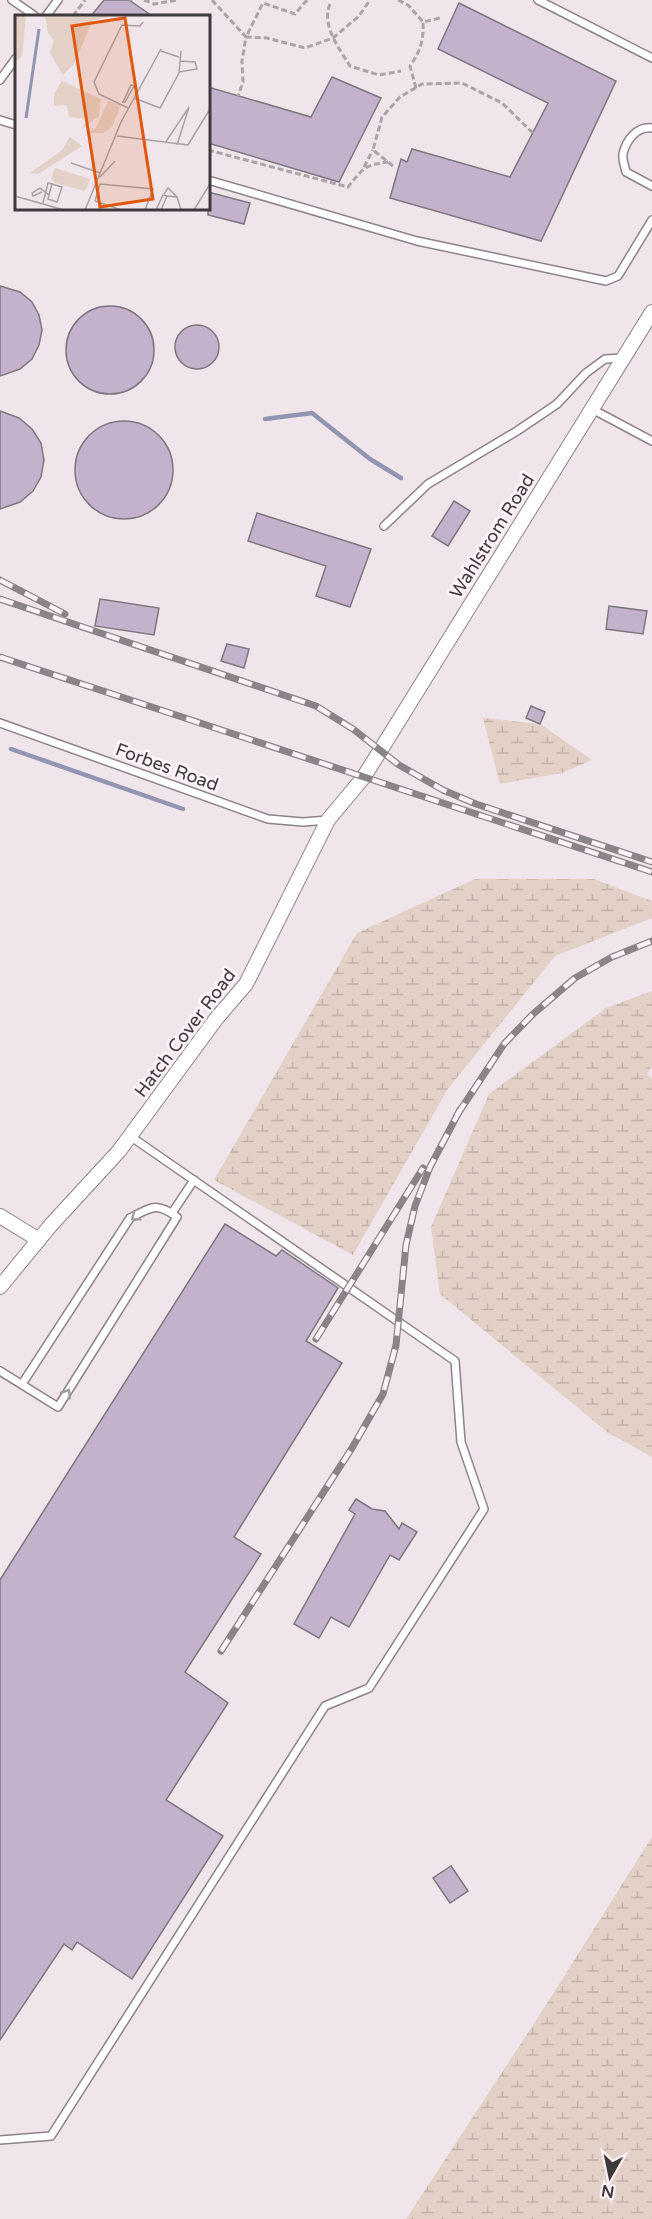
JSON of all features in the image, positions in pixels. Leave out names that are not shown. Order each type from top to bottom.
[{"type":"street","name":"Wahlstrom Road","points":[[363,778],[652,312]]},
{"type":"street","name":"Hatch Cover Road","points":[[0,1287],[130,1136],[216,1019],[246,984],[328,820],[363,778]]},
{"type":"street","points":[[0,1216],[39,1239]]},
{"type":"lane","points":[[12,0],[34,15]]},
{"type":"lane","points":[[47,15],[58,0]]},
{"type":"lane","points":[[538,0],[652,58]]},
{"type":"lane","points":[[0,80],[15,59]]},
{"type":"lane","points":[[0,120],[15,124]]},
{"type":"lane","points":[[652,128],[645,127],[630,136],[622,156],[626,172],[652,186]]},
{"type":"lane","points":[[210,181],[417,241],[606,281],[618,276],[652,220]]},
{"type":"lane","points":[[384,526],[428,484],[517,431],[557,404],[586,373],[605,359],[624,358]]},
{"type":"lane","points":[[592,409],[652,441]]},
{"type":"lane","name":"Forbes Road","points":[[0,723],[268,819],[303,822],[328,820]]},
{"type":"lane","points":[[0,2140],[51,2136],[325,1706],[369,1688],[484,1509],[461,1442],[455,1361],[130,1136]]},
{"type":"lane","points":[[172,1213],[194,1180]]},
{"type":"lane","points":[[0,1371],[58,1407],[177,1217],[161,1206],[152,1206],[130,1218],[22,1384]]},
{"type":"path","points":[[74,15],[85,0]]},
{"type":"path","points":[[144,0],[154,4],[177,0]]},
{"type":"path","points":[[212,0],[246,37],[267,38],[304,48],[333,38],[359,16],[370,0]]},
{"type":"path","points":[[238,96],[243,82],[242,61],[246,37],[264,2],[295,14],[307,0]]},
{"type":"path","points":[[398,0],[408,5],[423,22],[424,34],[420,51],[410,66],[416,88]]},
{"type":"path","points":[[330,4],[326,12],[333,38],[350,66],[379,75],[401,71]]},
{"type":"path","points":[[423,22],[440,18]]},
{"type":"path","points":[[210,151],[348,187],[364,168],[374,150],[382,117],[400,97],[422,84],[462,83],[502,103],[533,133]]},
{"type":"path","points":[[374,150],[393,166]]},
{"type":"path","points":[[364,168],[388,162]]},
{"type":"green space","points":[[483,718],[540,724],[592,760],[562,773],[500,784]]},
{"type":"green space","points":[[475,879],[594,879],[652,901],[652,918],[555,956],[447,1090],[353,1255],[214,1180],[357,933]]},
{"type":"green space","points":[[652,991],[652,1066],[647,1074],[652,1079],[652,1457],[607,1432],[440,1294],[431,1227],[489,1094],[606,1008]]},
{"type":"green space","points":[[652,1837],[652,2219],[406,2219],[539,2016]]},
{"type":"building","points":[[104,0],[129,0],[151,15],[92,15]]},
{"type":"building","points":[[459,3],[616,81],[541,241],[390,198],[401,159],[407,162],[412,149],[510,177],[548,103],[438,49]]},
{"type":"building","points":[[332,77],[381,98],[339,182],[210,144],[210,88],[311,117]]},
{"type":"building","points":[[210,193],[250,203],[244,224],[208,215]]},
{"type":"building","points":[[0,286],[20,292],[32,302],[39,315],[42,330],[39,345],[32,359],[20,369],[0,376]]},
{"type":"building","points":[[110,306],[127,309],[141,319],[151,333],[154,350],[151,367],[141,381],[127,391],[110,394],[93,391],[79,381],[69,367],[66,350],[69,333],[79,319],[93,309]]},
{"type":"building","points":[[197,325],[212,332],[219,347],[212,362],[197,369],[182,362],[175,347],[182,332]]},
{"type":"building","points":[[0,411],[19,418],[32,429],[41,443],[44,460],[41,477],[33,491],[20,502],[0,509]]},
{"type":"building","points":[[124,421],[143,425],[158,436],[169,451],[173,470],[169,489],[158,504],[143,515],[124,519],[105,515],[90,504],[79,489],[75,470],[79,451],[90,436],[105,425]]},
{"type":"building","points":[[454,501],[470,511],[448,546],[432,536]]},
{"type":"building","points":[[257,513],[371,549],[350,607],[316,596],[326,566],[248,541]]},
{"type":"building","points":[[100,599],[159,608],[154,635],[95,626]]},
{"type":"building","points":[[609,606],[647,611],[643,634],[606,629]]},
{"type":"building","points":[[227,644],[249,649],[244,668],[221,661]]},
{"type":"building","points":[[531,706],[545,712],[540,724],[526,718]]},
{"type":"building","points":[[225,1224],[276,1256],[282,1250],[338,1288],[306,1341],[342,1363],[234,1537],[261,1554],[185,1672],[228,1703],[166,1800],[223,1836],[132,1979],[77,1942],[72,1950],[64,1944],[0,2040],[0,1580]]},
{"type":"building","points":[[356,1499],[372,1509],[385,1511],[399,1529],[402,1523],[417,1532],[399,1560],[390,1555],[349,1627],[331,1617],[319,1638],[294,1624],[355,1514],[349,1510]]},
{"type":"building","points":[[451,1866],[468,1891],[450,1903],[433,1878]]},
{"type":"waterway","points":[[265,419],[312,413],[370,459],[401,478]]},
{"type":"waterway","points":[[11,749],[183,809]]},
{"type":"railway","points":[[0,580],[65,614]]},
{"type":"railway","points":[[0,599],[316,706],[353,729],[399,765],[443,790],[476,804],[652,862]]},
{"type":"railway","points":[[0,657],[652,872]]},
{"type":"railway","points":[[457,1115],[504,1044],[532,1015],[575,978],[612,957],[652,941]]},
{"type":"railway","points":[[221,1651],[352,1448],[383,1394],[396,1345],[406,1245],[415,1206],[430,1167],[460,1110]]},
{"type":"railway","points":[[316,1339],[423,1168]]}]
